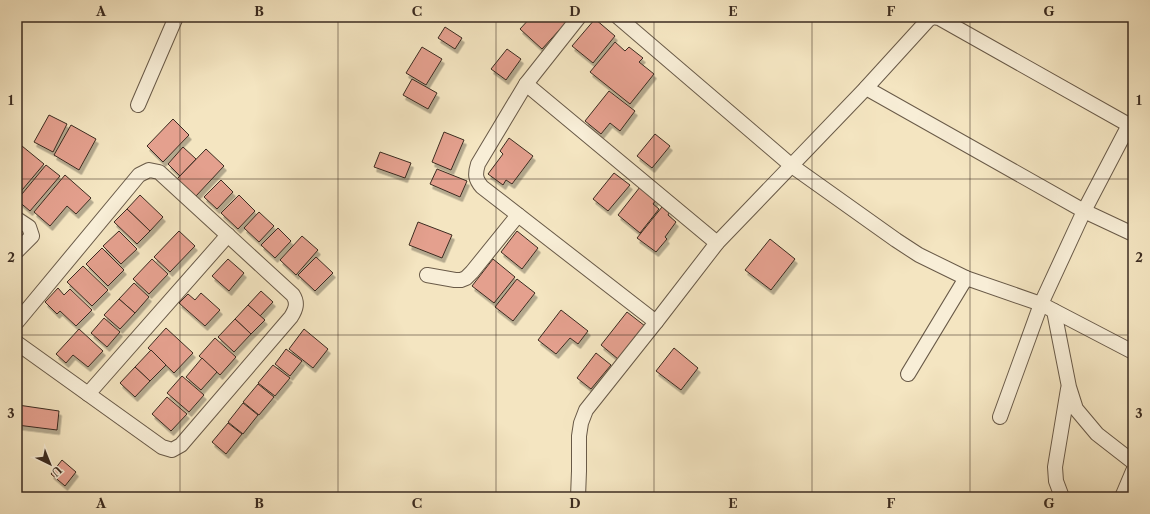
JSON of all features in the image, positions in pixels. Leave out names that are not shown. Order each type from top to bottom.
[{"type":"street","points":[[138,105],[176,17]]},
{"type":"street","points":[[579,17],[526,84],[478,164],[476,173],[477,181],[482,187],[656,322]]},
{"type":"street","points":[[618,17],[792,166],[913,251],[966,278],[1041,304],[1133,352]]},
{"type":"street","points":[[578,497],[579,436],[581,423],[586,410],[717,243],[866,88],[928,20],[933,17],[939,18],[1131,126],[1084,211],[1041,304],[1000,417]]},
{"type":"street","points":[[526,84],[717,243]]},
{"type":"street","points":[[866,88],[1084,211],[1133,234]]},
{"type":"street","points":[[17,322],[139,175],[149,170],[159,172],[294,295],[296,300],[296,310],[181,445],[172,450],[162,447],[17,343]]},
{"type":"street","points":[[427,275],[455,280],[466,278],[518,215]]},
{"type":"street","points":[[17,219],[29,228],[32,236],[17,251]]},
{"type":"street","points":[[88,394],[228,235]]},
{"type":"street","points":[[908,374],[966,278]]},
{"type":"street","points":[[1054,311],[1069,387],[1076,409],[1097,434],[1133,462]]},
{"type":"street","points":[[1062,497],[1056,481],[1054,467],[1069,387]]},
{"type":"street","points":[[1122,497],[1133,471]]},
{"type":"building","points":[[531,17],[571,17],[542,49],[520,29]]},
{"type":"building","points":[[595,19],[615,36],[593,63],[572,46]]},
{"type":"building","points":[[445,27],[462,38],[455,49],[438,38]]},
{"type":"building","points":[[615,42],[625,51],[629,47],[643,58],[639,62],[654,74],[630,104],[590,72]]},
{"type":"building","points":[[422,47],[442,59],[426,85],[406,73]]},
{"type":"building","points":[[507,49],[521,59],[506,80],[491,69]]},
{"type":"building","points":[[412,79],[437,93],[428,109],[403,95]]},
{"type":"building","points":[[609,91],[635,111],[620,131],[610,123],[601,134],[585,121]]},
{"type":"building","points":[[49,115],[67,124],[53,152],[34,142]]},
{"type":"building","points":[[173,119],[189,135],[163,162],[147,146]]},
{"type":"building","points":[[71,125],[96,139],[79,170],[54,155]]},
{"type":"building","points":[[444,132],[464,140],[451,170],[432,162]]},
{"type":"building","points":[[655,134],[670,146],[652,168],[637,156]]},
{"type":"building","points":[[509,138],[533,156],[512,184],[506,180],[503,185],[488,174],[503,154],[500,151]]},
{"type":"building","points":[[22,146],[44,164],[17,196],[17,152]]},
{"type":"building","points":[[183,147],[196,159],[180,176],[168,164]]},
{"type":"building","points":[[206,149],[224,166],[196,196],[177,179]]},
{"type":"building","points":[[380,152],[411,163],[405,178],[374,167]]},
{"type":"building","points":[[46,165],[60,176],[30,211],[17,200]]},
{"type":"building","points":[[437,169],[467,181],[460,197],[430,184]]},
{"type":"building","points":[[614,173],[630,185],[608,211],[593,199]]},
{"type":"building","points":[[65,175],[91,198],[76,214],[67,206],[50,226],[34,212]]},
{"type":"building","points":[[221,180],[233,192],[217,209],[204,197]]},
{"type":"building","points":[[640,187],[656,200],[653,204],[659,209],[640,233],[618,215]]},
{"type":"building","points":[[140,195],[163,217],[150,231],[127,209]]},
{"type":"building","points":[[239,195],[255,211],[238,229],[221,213]]},
{"type":"building","points":[[662,207],[676,222],[665,237],[667,239],[656,252],[637,238]]},
{"type":"building","points":[[127,209],[150,231],[137,244],[114,222]]},
{"type":"building","points":[[259,212],[274,226],[259,242],[244,228]]},
{"type":"building","points":[[418,222],[452,235],[442,258],[409,245]]},
{"type":"building","points":[[278,228],[291,241],[275,258],[261,245]]},
{"type":"building","points":[[119,231],[137,249],[121,264],[103,246]]},
{"type":"building","points":[[179,231],[195,246],[170,272],[154,257]]},
{"type":"building","points":[[517,231],[538,248],[522,269],[501,252]]},
{"type":"building","points":[[302,236],[318,250],[296,275],[280,260]]},
{"type":"building","points":[[770,239],[795,259],[771,290],[745,270]]},
{"type":"building","points":[[102,248],[124,270],[108,286],[86,264]]},
{"type":"building","points":[[316,257],[333,273],[315,291],[298,275]]},
{"type":"building","points":[[152,259],[168,274],[149,294],[133,279]]},
{"type":"building","points":[[228,259],[244,273],[229,291],[212,276]]},
{"type":"building","points":[[493,259],[515,277],[494,303],[472,286]]},
{"type":"building","points":[[83,266],[108,290],[92,306],[67,282]]},
{"type":"building","points":[[517,279],[535,293],[513,321],[495,307]]},
{"type":"building","points":[[134,283],[149,297],[135,313],[119,299]]},
{"type":"building","points":[[58,288],[64,295],[70,289],[92,310],[76,326],[60,311],[57,314],[45,302]]},
{"type":"building","points":[[261,291],[273,302],[260,316],[248,305]]},
{"type":"building","points":[[201,293],[220,310],[205,326],[179,303],[188,294],[195,300]]},
{"type":"building","points":[[119,299],[135,313],[120,329],[104,315]]},
{"type":"building","points":[[248,305],[265,320],[251,334],[235,319]]},
{"type":"building","points":[[561,310],[588,331],[578,344],[570,338],[556,354],[538,340]]},
{"type":"building","points":[[627,312],[645,326],[618,359],[601,345]]},
{"type":"building","points":[[104,318],[120,332],[107,347],[91,333]]},
{"type":"building","points":[[235,319],[251,334],[234,352],[218,337]]},
{"type":"building","points":[[166,328],[193,353],[174,373],[148,348]]},
{"type":"building","points":[[79,329],[103,351],[88,367],[73,355],[66,363],[56,354]]},
{"type":"building","points":[[304,329],[328,349],[313,368],[289,349]]},
{"type":"building","points":[[215,338],[236,357],[220,375],[199,356]]},
{"type":"building","points":[[674,348],[698,368],[681,390],[656,371]]},
{"type":"building","points":[[286,349],[302,361],[290,376],[275,364]]},
{"type":"building","points":[[151,350],[166,365],[150,381],[135,367]]},
{"type":"building","points":[[596,353],[611,365],[591,389],[577,378]]},
{"type":"building","points":[[202,358],[217,372],[201,390],[186,377]]},
{"type":"building","points":[[273,365],[290,378],[275,396],[258,383]]},
{"type":"building","points":[[135,367],[150,381],[135,397],[120,383]]},
{"type":"building","points":[[182,376],[204,395],[189,412],[167,393]]},
{"type":"building","points":[[258,384],[274,397],[259,415],[243,402]]},
{"type":"building","points":[[167,397],[187,414],[171,431],[152,414]]},
{"type":"building","points":[[243,403],[258,415],[243,434],[228,422]]},
{"type":"building","points":[[18,405],[59,411],[57,430],[17,425]]},
{"type":"building","points":[[228,423],[242,434],[226,454],[212,442]]},
{"type":"building","points":[[62,460],[76,472],[65,486],[51,474]]}]
